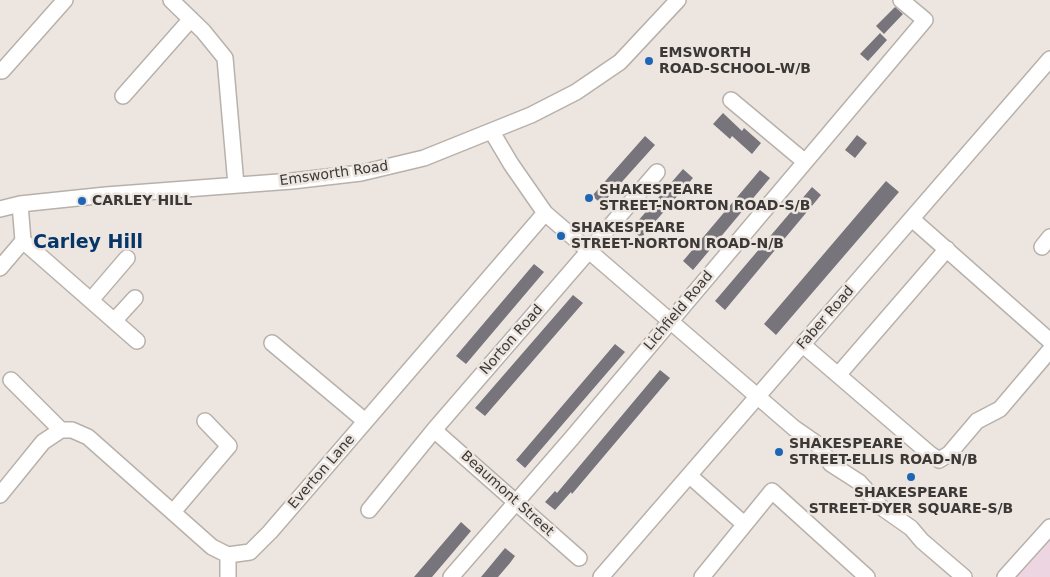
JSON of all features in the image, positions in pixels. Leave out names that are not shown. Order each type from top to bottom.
[{"type":"street","points":[[2,71],[65,0]]},
{"type":"street","points":[[171,0],[191,19],[225,58],[236,185]]},
{"type":"street","name":"Emsworth Road","points":[[0,209],[20,204],[361,172],[424,158],[492,132],[576,92],[620,62],[678,0]]},
{"type":"street","name":"Lichfield Road","points":[[451,577],[517,503],[925,20],[901,0]]},
{"type":"street","points":[[123,96],[191,19]]},
{"type":"street","name":"Faber Road","points":[[604,576],[1050,59]]},
{"type":"street","points":[[731,100],[804,161]]},
{"type":"street","points":[[492,132],[511,164],[545,213],[758,397],[817,444],[831,464],[859,482],[881,507],[911,528],[922,541],[964,577]]},
{"type":"street","name":"Norton Road","points":[[368,510],[434,430],[657,172]]},
{"type":"street","points":[[20,204],[23,241],[137,341]]},
{"type":"street","name":"Everton Lane","points":[[228,555],[250,552],[545,213]]},
{"type":"street","points":[[912,219],[1050,341]]},
{"type":"street","points":[[0,268],[23,241]]},
{"type":"street","points":[[838,375],[947,249]]},
{"type":"street","points":[[90,300],[127,258]]},
{"type":"street","points":[[114,321],[135,298]]},
{"type":"street","points":[[272,343],[365,422]]},
{"type":"street","points":[[803,344],[930,454],[940,460],[948,454],[977,421],[1000,409],[1050,350]]},
{"type":"street","points":[[11,380],[61,430]]},
{"type":"street","points":[[174,512],[230,446],[204,421]]},
{"type":"street","points":[[0,495],[43,442],[61,430],[72,430],[88,437],[212,547],[228,555],[228,577]]},
{"type":"street","name":"Beaumont Street","points":[[434,430],[579,558]]},
{"type":"street","points":[[690,476],[744,524]]},
{"type":"street","points":[[702,577],[772,491],[867,577]]},
{"type":"street","points":[[1005,577],[1050,527]]},
{"type":"shaded area","points":[[1050,536],[1050,577],[1014,577]]},
{"type":"building","points":[[895,7],[903,14],[884,34],[876,26]]},
{"type":"building","points":[[880,33],[887,40],[868,61],[860,54]]},
{"type":"building","points":[[723,113],[742,131],[744,128],[761,143],[752,154],[732,136],[730,139],[713,124]]},
{"type":"building","points":[[857,135],[867,143],[855,158],[845,150]]},
{"type":"building","points":[[645,136],[655,145],[602,204],[592,196]]},
{"type":"building","points":[[683,169],[693,178],[641,238],[631,229]]},
{"type":"building","points":[[760,170],[770,178],[693,270],[683,261]]},
{"type":"building","points":[[886,181],[899,192],[776,335],[764,324]]},
{"type":"building","points":[[812,187],[821,195],[725,310],[715,301]]},
{"type":"building","points":[[534,264],[544,272],[466,364],[456,356]]},
{"type":"building","points":[[573,295],[583,303],[485,416],[475,408]]},
{"type":"building","points":[[615,344],[625,352],[525,468],[516,460]]},
{"type":"building","points":[[660,370],[670,378],[572,494],[571,492],[555,510],[545,502],[555,491],[557,493]]},
{"type":"building","points":[[461,522],[471,531],[432,577],[414,577]]},
{"type":"building","points":[[505,548],[515,556],[510,563],[498,577],[481,577]]},
{"type":"place","name":"EMSWORTH ROAD-SCHOOL-W/B","points":[[649,61]]},
{"type":"place","name":"SHAKESPEARE STREET-NORTON ROAD-S/B","points":[[589,198]]},
{"type":"place","name":"CARLEY HILL","points":[[82,201]]},
{"type":"place","name":"SHAKESPEARE STREET-NORTON ROAD-N/B","points":[[561,236]]},
{"type":"place","name":"SHAKESPEARE STREET-ELLIS ROAD-N/B","points":[[779,452]]},
{"type":"place","name":"SHAKESPEARE STREET-DYER SQUARE-S/B","points":[[911,477]]},
{"type":"district","name":"Carley Hill","points":[[88,243]]}]
